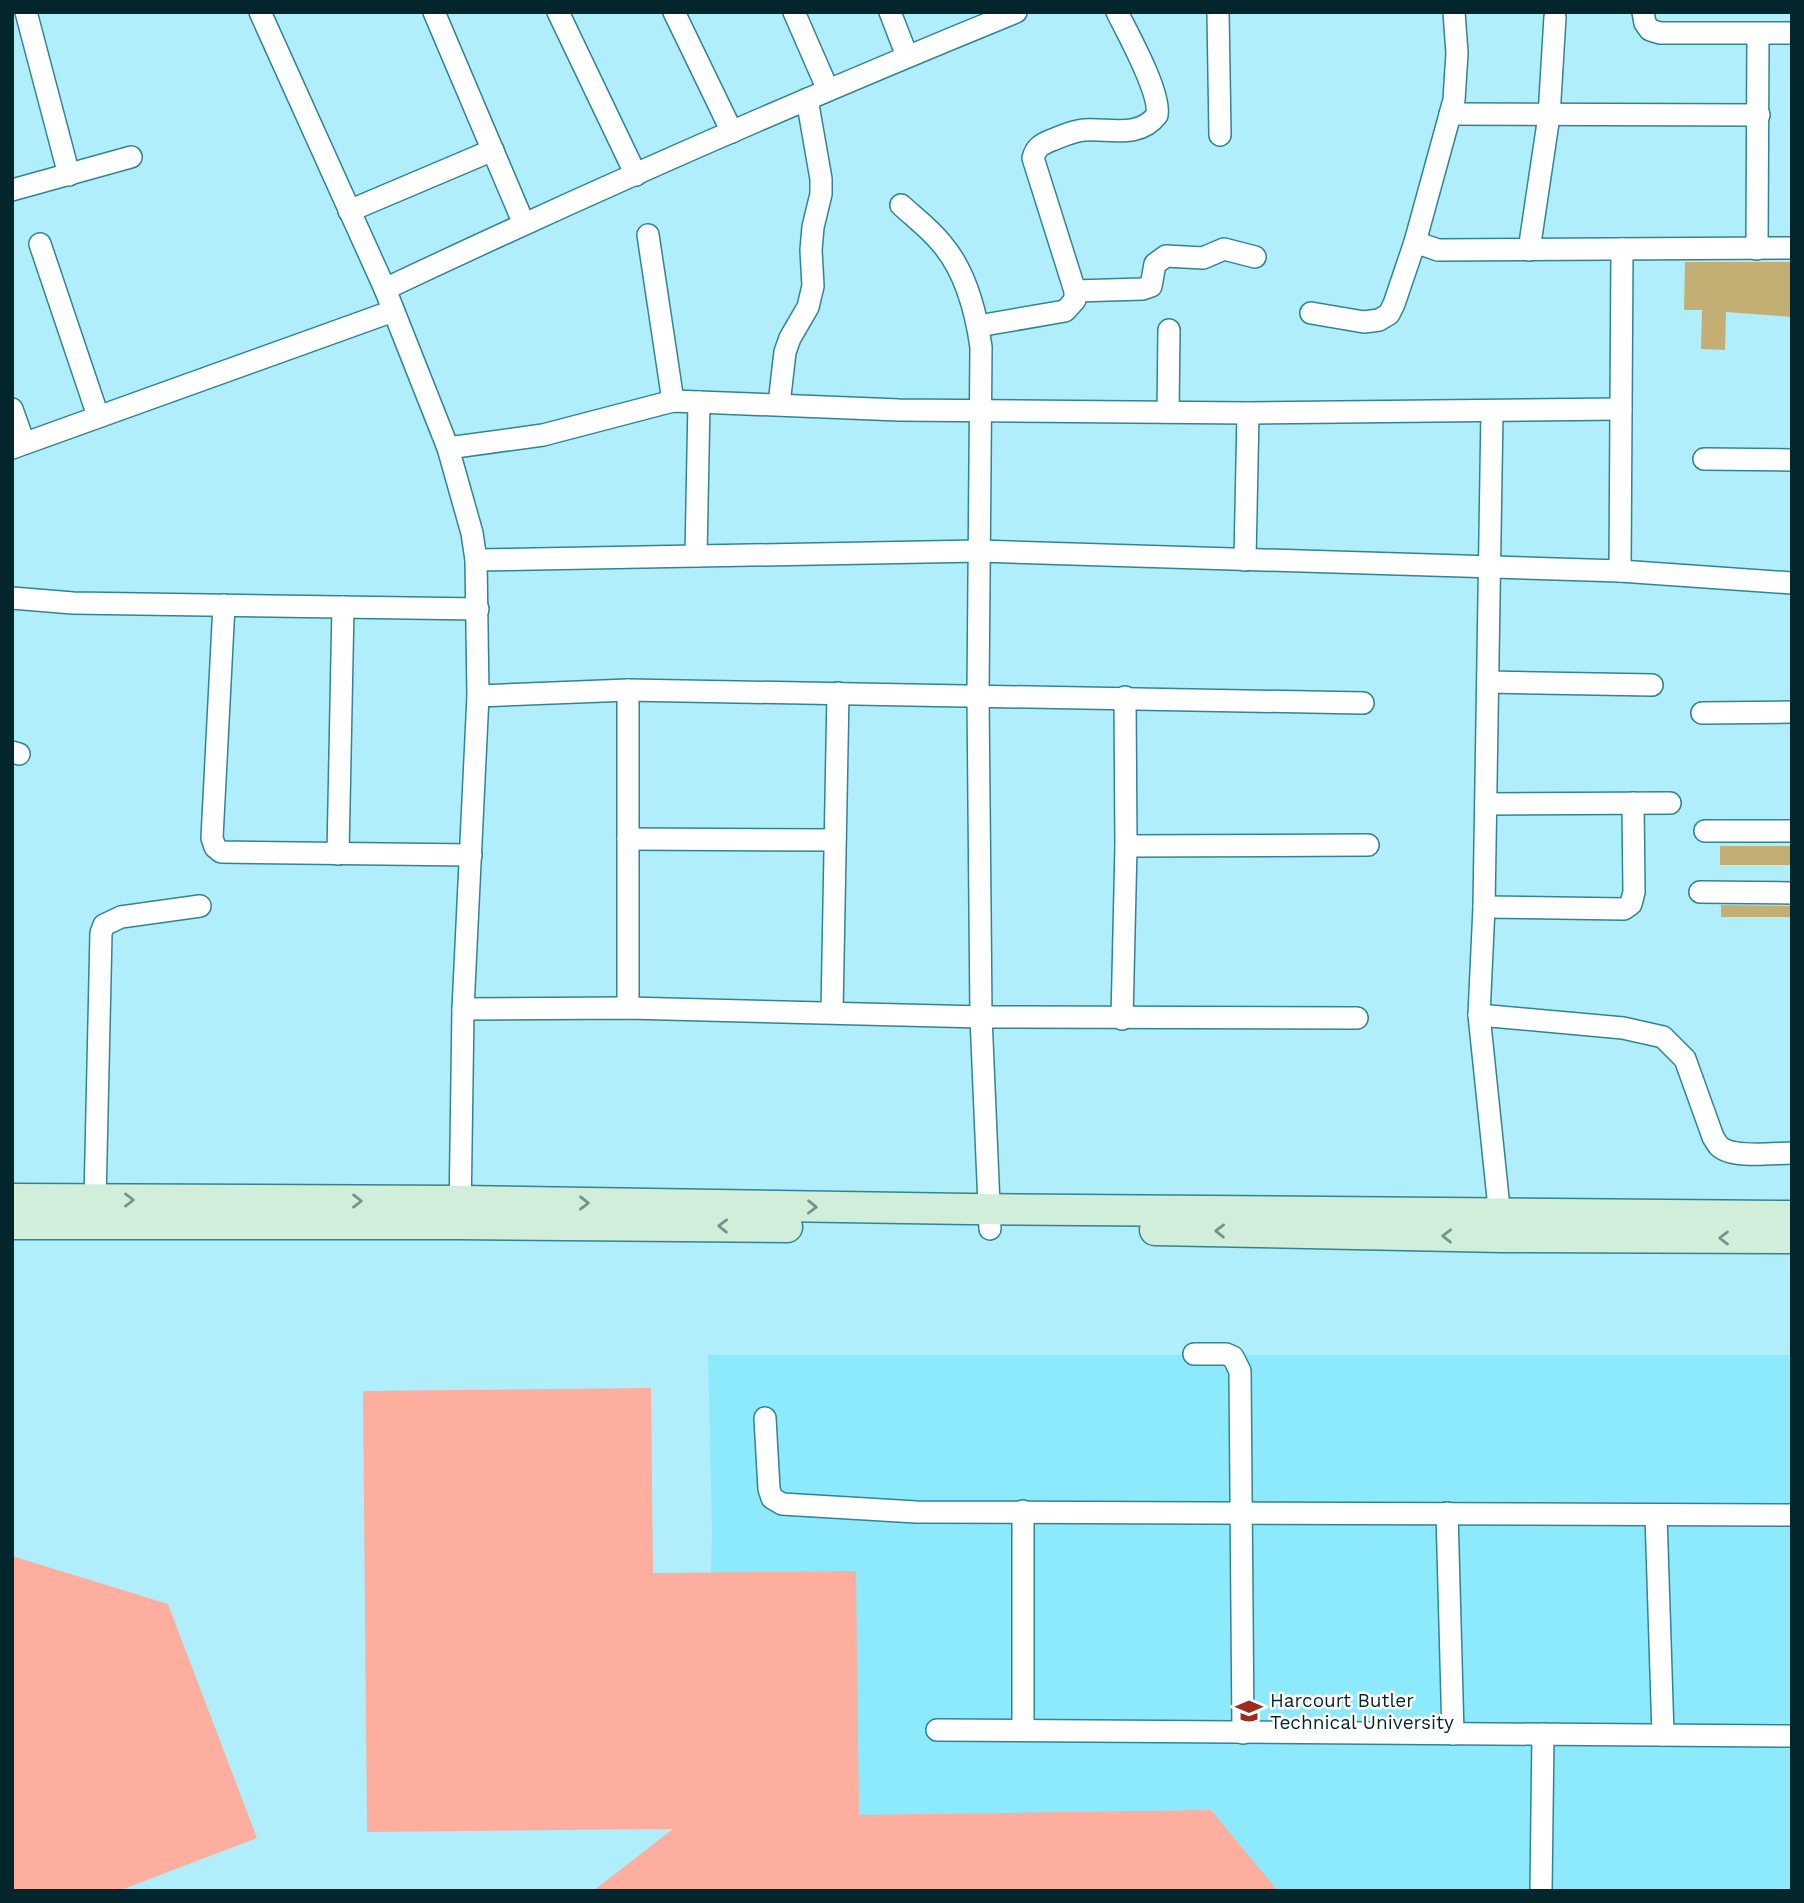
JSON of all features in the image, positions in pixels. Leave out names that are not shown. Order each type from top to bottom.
[{"type":"street","points":[[26,12],[69,174]]},
{"type":"street","points":[[260,12],[393,311],[448,448],[472,533],[478,609],[478,696],[463,1009],[460,1213]]},
{"type":"street","points":[[434,12],[524,224]]},
{"type":"street","points":[[558,12],[636,175]]},
{"type":"street","points":[[674,12],[732,132]]},
{"type":"street","points":[[794,12],[828,90]]},
{"type":"street","points":[[890,12],[907,56]]},
{"type":"street","points":[[384,289],[524,224],[907,56],[983,18],[1016,12]]},
{"type":"street","points":[[978,326],[1065,311],[1075,300],[1075,291],[1033,158],[1036,149],[1070,132],[1132,130],[1149,124],[1157,116],[1156,101],[1146,72],[1117,12]]},
{"type":"street","points":[[1218,12],[1220,135]]},
{"type":"street","points":[[1311,313],[1364,323],[1379,320],[1389,314],[1415,242],[1454,100],[1457,74],[1454,12]]},
{"type":"street","points":[[1643,12],[1645,23],[1650,30],[1660,33],[1792,33]]},
{"type":"street","points":[[1530,250],[1549,116],[1555,17]]},
{"type":"street","points":[[1757,248],[1758,34]]},
{"type":"street","points":[[779,404],[785,352],[813,296],[811,250],[821,180],[807,99]]},
{"type":"street","points":[[1450,114],[1759,115]]},
{"type":"street","points":[[349,211],[493,150]]},
{"type":"street","points":[[12,190],[131,157]]},
{"type":"street","points":[[901,205],[931,232],[952,258],[969,296],[981,347],[978,695],[981,1017],[989,1219]]},
{"type":"street","points":[[648,235],[673,401]]},
{"type":"street","points":[[1415,242],[1438,250],[1792,248]]},
{"type":"street","points":[[40,244],[98,416]]},
{"type":"street","points":[[1075,291],[1142,289],[1151,286],[1155,264],[1166,256],[1203,258],[1229,249],[1255,257]]},
{"type":"street","points":[[1620,571],[1622,249]]},
{"type":"street","points":[[12,409],[18,445],[393,311]]},
{"type":"street","points":[[1168,412],[1169,330]]},
{"type":"street","points":[[448,448],[543,435],[673,401],[898,410],[1248,412],[1621,409]]},
{"type":"street","points":[[696,556],[699,402]]},
{"type":"street","points":[[1492,411],[1484,907],[1479,1015],[1500,1225]]},
{"type":"street","points":[[1245,560],[1248,412]]},
{"type":"street","points":[[1704,459],[1792,460]]},
{"type":"street","points":[[476,560],[979,551],[1620,571],[1792,583]]},
{"type":"street","points":[[12,598],[73,603],[478,609]]},
{"type":"street","points":[[224,606],[212,838],[215,847],[221,852],[471,855]]},
{"type":"street","points":[[338,854],[344,607]]},
{"type":"street","points":[[1488,682],[1652,685]]},
{"type":"street","points":[[478,696],[628,690],[1363,703]]},
{"type":"street","points":[[628,690],[628,1008]]},
{"type":"street","points":[[832,1012],[838,693]]},
{"type":"street","points":[[1122,1018],[1126,846],[1125,697]]},
{"type":"street","points":[[1702,713],[1792,712]]},
{"type":"street","points":[[1484,907],[1624,909],[1631,904],[1634,892],[1633,803]]},
{"type":"street","points":[[1486,804],[1670,803]]},
{"type":"street","points":[[1706,831],[1792,831]]},
{"type":"street","points":[[628,839],[835,840]]},
{"type":"street","points":[[1126,846],[1368,845]]},
{"type":"street","points":[[1700,892],[1792,893]]},
{"type":"street","points":[[95,1200],[101,933],[104,925],[121,916],[200,906]]},
{"type":"street","points":[[463,1009],[628,1008],[981,1017],[1357,1018]]},
{"type":"street","points":[[1479,1015],[1623,1028],[1663,1037],[1685,1059],[1713,1137],[1720,1147],[1747,1154],[1792,1153]]},
{"type":"street","points":[[12,1199],[95,1200],[317,1212]]},
{"type":"street","points":[[12,1224],[317,1212],[460,1213],[1500,1225],[1792,1238]]},
{"type":"street","points":[[1500,1225],[1792,1216]]},
{"type":"street","points":[[1194,1354],[1226,1354],[1233,1357],[1240,1371],[1243,1732]]},
{"type":"street","points":[[765,1418],[769,1489],[772,1497],[782,1504],[916,1512],[1792,1515]]},
{"type":"street","points":[[1023,1511],[1023,1730]]},
{"type":"street","points":[[1447,1513],[1453,1734]]},
{"type":"street","points":[[1656,1515],[1663,1735]]},
{"type":"street","points":[[937,1730],[1792,1735]]},
{"type":"street","points":[[1541,1891],[1543,1734]]},
{"type":"shaded area","name":"Harcourt Butler Technical University","points":[[708,1355],[1792,1355],[1792,1891],[702,1891],[712,1531]]},
{"type":"shaded area","points":[[651,1388],[653,1573],[856,1571],[859,1815],[1211,1810],[1278,1891],[593,1891],[673,1829],[367,1832],[363,1391]]},
{"type":"shaded area","points":[[12,1556],[168,1604],[257,1838],[118,1891],[12,1891]]},
{"type":"building","points":[[1685,262],[1792,262],[1792,317],[1726,312],[1725,350],[1701,349],[1702,310],[1684,310]]},
{"type":"building","points":[[1720,846],[1792,846],[1792,865],[1720,865]]},
{"type":"building","points":[[1721,905],[1792,906],[1792,917],[1721,917]]},
{"type":"place","name":"Harcourt Butler Technical University","points":[[1249,1711]]}]
